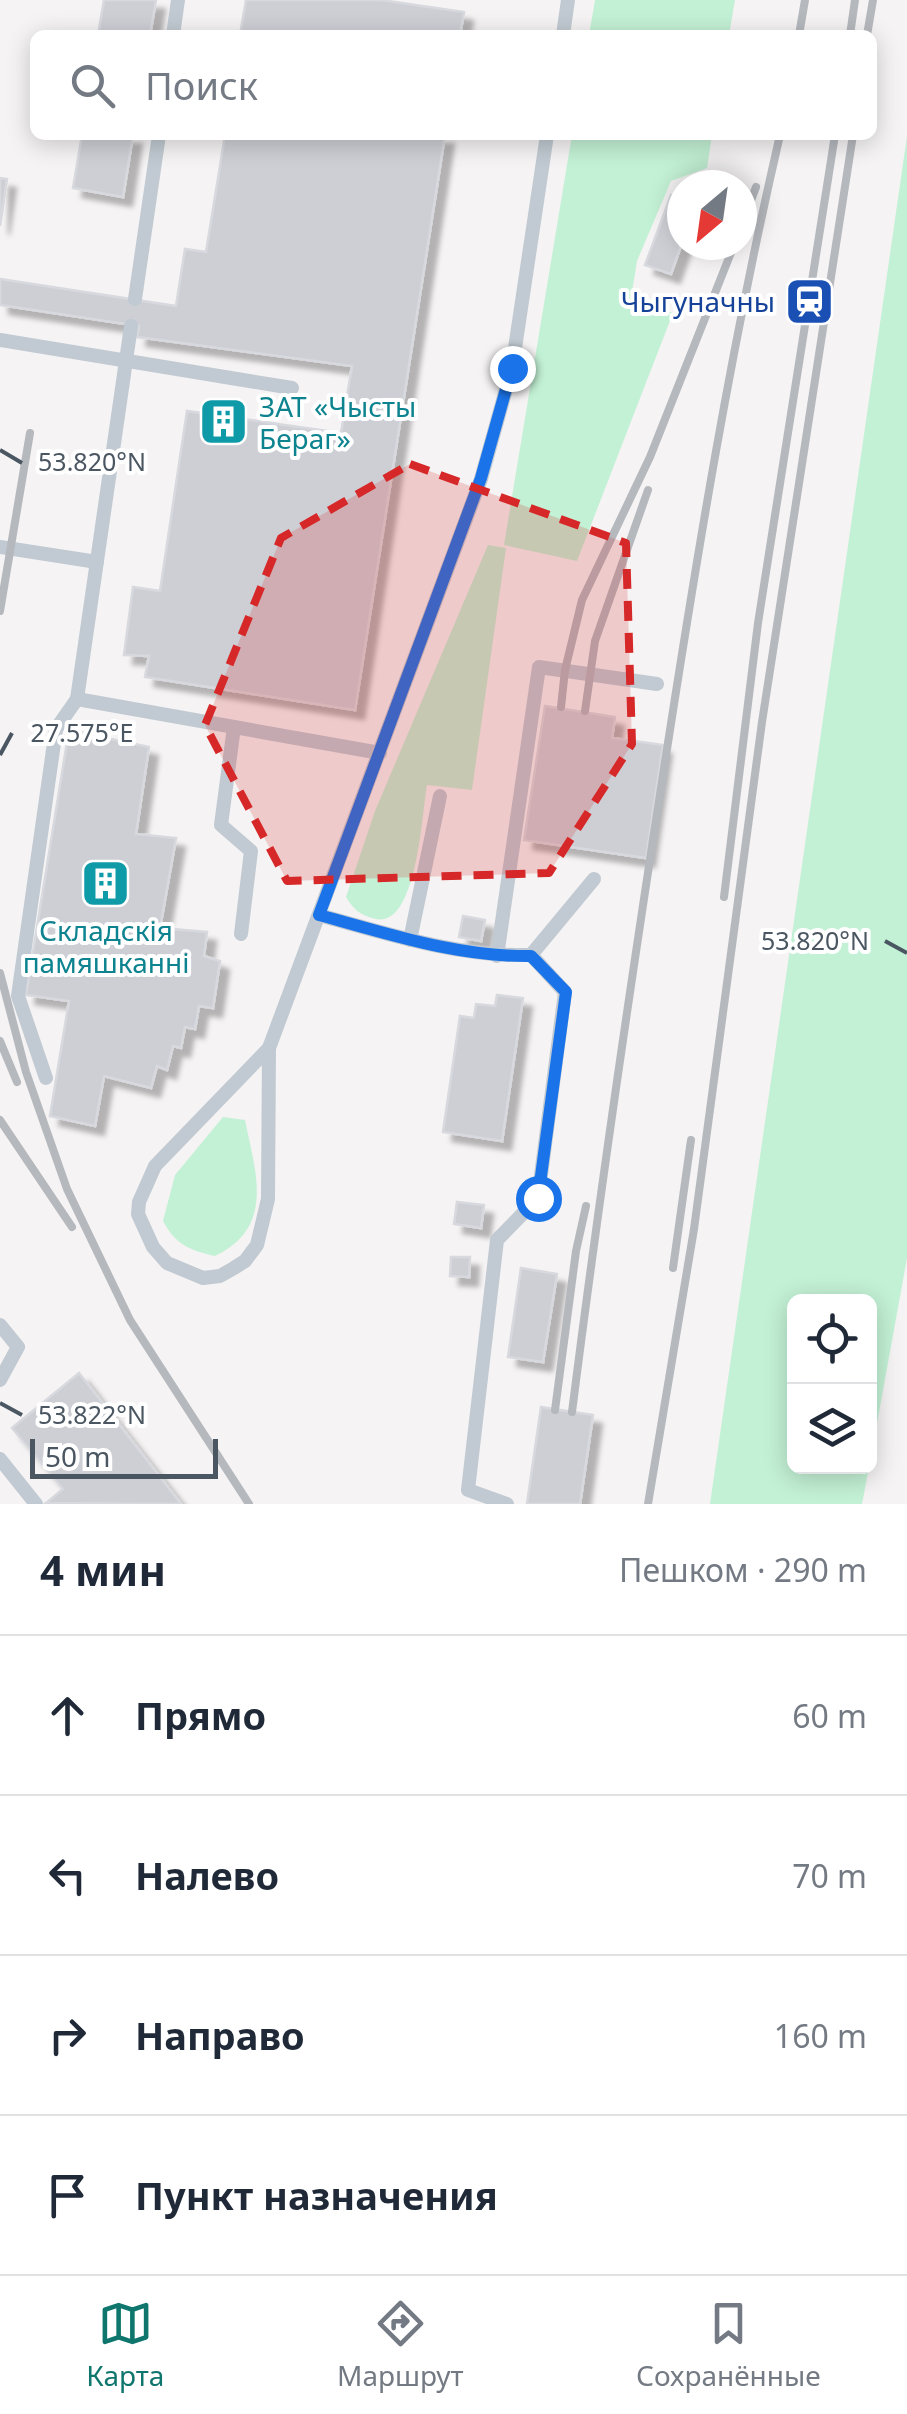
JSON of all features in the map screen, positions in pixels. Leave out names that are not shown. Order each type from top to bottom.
[{"type":"lane","points":[[175,30],[178,0]]},
{"type":"lane","points":[[563,30],[568,0]]},
{"type":"lane","points":[[135,300],[158,140]]},
{"type":"lane","points":[[269,1048],[155,1166],[139,1202],[138,1214],[153,1247],[167,1263],[203,1278],[220,1276],[234,1268],[257,1245],[268,1199],[269,1048],[481,478],[512,368],[546,140]]},
{"type":"lane","points":[[46,1078],[18,996],[56,729],[77,699],[132,326]]},
{"type":"lane","points":[[0,340],[292,388]]},
{"type":"lane","points":[[0,547],[97,562]]},
{"type":"lane","points":[[497,956],[540,666],[657,684]]},
{"type":"lane","points":[[77,699],[380,753]]},
{"type":"lane","points":[[234,727],[221,826],[251,851],[241,934]]},
{"type":"lane","points":[[410,940],[440,796]]},
{"type":"lane","points":[[531,956],[594,879]]},
{"type":"lane","points":[[319,915],[451,950],[531,956],[566,992],[538,1198],[498,1240],[468,1490],[507,1504]]},
{"type":"lane","points":[[0,1324],[18,1347],[0,1380]]},
{"type":"lane","points":[[0,1459],[36,1504]]},
{"type":"highlighted area","points":[[410,464],[626,543],[632,744],[549,873],[287,881],[205,725],[281,538]]},
{"type":"green space","points":[[595,0],[735,0],[730,30],[590,30]]},
{"type":"green space","points":[[907,136],[907,1258],[877,1423],[877,1294],[787,1294],[787,1474],[868,1474],[862,1504],[710,1504]]},
{"type":"green space","points":[[571,140],[711,140],[707,168],[667,170],[667,190],[637,261],[631,298],[673,313],[577,561],[504,545]]},
{"type":"green space","points":[[488,545],[506,548],[472,790],[427,785],[409,888],[401,906],[390,917],[376,919],[358,911],[346,897],[375,811]]},
{"type":"green space","points":[[223,1117],[245,1120],[257,1197],[247,1230],[215,1256],[184,1245],[163,1221],[175,1175]]},
{"type":"building","points":[[104,0],[156,0],[151,30],[99,30]]},
{"type":"building","points":[[246,0],[381,0],[464,12],[461,30],[241,30]]},
{"type":"building","points":[[81,140],[132,140],[123,197],[73,188]]},
{"type":"building","name":"ЗАТ «Чысты Бераг»","points":[[224,140],[444,140],[355,710],[145,677],[149,656],[124,655],[133,587],[160,591],[187,411],[341,433],[352,366],[137,337],[139,326],[0,305],[0,279],[176,306],[185,249],[206,252]]},
{"type":"building","points":[[0,178],[7,179],[0,226]]},
{"type":"building","points":[[667,206],[667,260],[676,260],[671,274],[645,265]]},
{"type":"building","points":[[545,706],[615,717],[612,738],[663,745],[646,858],[524,840]]},
{"type":"building","name":"Складскія памяшканні","points":[[69,730],[149,747],[136,834],[176,838],[160,928],[207,932],[204,956],[220,961],[213,1008],[199,1006],[195,1029],[185,1027],[181,1048],[173,1046],[167,1070],[157,1066],[151,1088],[104,1076],[95,1126],[50,1116],[69,1001],[26,995]]},
{"type":"building","points":[[463,916],[485,920],[481,941],[459,937]]},
{"type":"building","points":[[497,995],[523,998],[502,1141],[443,1132],[460,1016],[474,1018],[476,1004],[495,1006]]},
{"type":"building","points":[[457,1202],[484,1205],[481,1228],[454,1224]]},
{"type":"building","points":[[451,1257],[470,1257],[469,1277],[450,1276]]},
{"type":"building","points":[[521,1268],[557,1274],[543,1362],[508,1357]]},
{"type":"building","points":[[79,1373],[181,1504],[46,1503],[63,1489],[12,1428]]},
{"type":"building","points":[[541,1407],[593,1415],[580,1504],[527,1504]]},
{"type":"railway","points":[[800,30],[805,0]]},
{"type":"railway","points":[[851,30],[855,0]]},
{"type":"railway","points":[[868,30],[873,0]]},
{"type":"railway","points":[[572,1412],[688,614],[730,374],[779,140]]},
{"type":"railway","points":[[724,897],[758,623],[834,140]]},
{"type":"railway","points":[[648,1504],[694,1229],[762,722],[852,140]]},
{"type":"railway","points":[[561,707],[565,670],[582,600],[650,457],[728,260]]},
{"type":"railway","points":[[0,611],[30,433]]},
{"type":"railway","points":[[585,711],[595,641],[648,490]]},
{"type":"railway","points":[[0,973],[26,1072],[67,1189],[130,1320],[249,1504]]},
{"type":"railway","points":[[0,1041],[17,1082]]},
{"type":"railway","points":[[0,1120],[72,1227]]},
{"type":"railway","points":[[673,1268],[691,1140]]},
{"type":"railway","points":[[555,1410],[576,1251],[586,1206]]},
{"type":"place","name":"Чыгуначны","points":[[810,301]]},
{"type":"place","name":"ЗАТ «Чысты Бераг»","points":[[224,422]]},
{"type":"place","name":"Складскія памяшканні","points":[[106,883]]},
{"type":"route","points":[[512,368],[481,478],[319,915],[451,950],[531,956],[566,992],[538,1198]]}]
